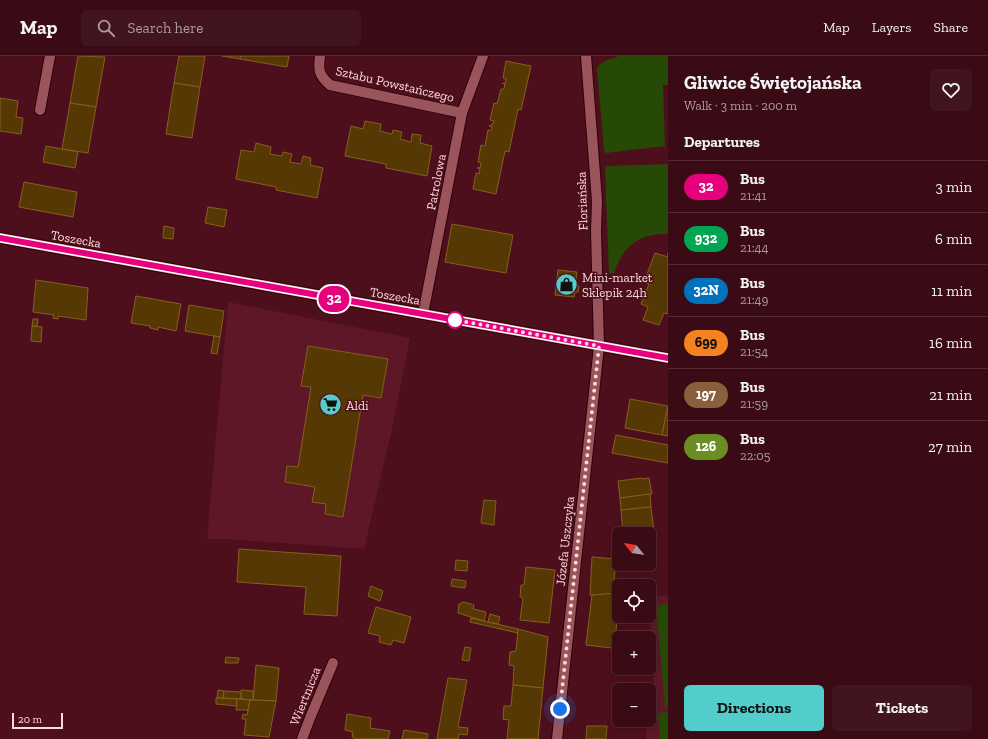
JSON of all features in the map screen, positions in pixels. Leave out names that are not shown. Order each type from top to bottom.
[{"type":"main road","name":"Toszecka","points":[[0,238],[668,358]]},
{"type":"street","points":[[40,110],[50,56]]},
{"type":"street","name":"Sztabu Powstańczego","points":[[320,56],[318,69],[322,78],[330,85],[462,113]]},
{"type":"street","name":"Patrolowa","points":[[423,314],[462,113],[483,56]]},
{"type":"street","name":"Floriańska","points":[[586,56],[596,201],[599,346]]},
{"type":"street","name":"Józefa Uszczyka","points":[[557,739],[599,346]]},
{"type":"street","name":"Wiertnicza","points":[[302,739],[333,663]]},
{"type":"shaded area","points":[[228,302],[410,338],[391,433],[364,549],[226,539],[207,539]]},
{"type":"shaded area","points":[[668,595],[668,739],[646,739],[647,727],[656,727],[656,683],[654,683],[653,675],[656,675],[656,631],[650,631],[650,623],[656,623],[656,596]]},
{"type":"green space","points":[[619,56],[668,56],[668,85],[663,85],[665,146],[606,153],[604,151],[597,69],[603,62]]},
{"type":"green space","points":[[668,164],[668,234],[649,236],[634,243],[622,256],[617,264],[614,274],[609,273],[605,168],[607,166]]},
{"type":"green space","points":[[668,604],[668,707],[665,707],[656,605]]},
{"type":"green space","points":[[668,712],[668,739],[660,739],[658,713]]},
{"type":"building","points":[[78,56],[105,57],[96,107],[70,103]]},
{"type":"building","points":[[179,56],[205,56],[200,87],[174,83]]},
{"type":"building","points":[[222,56],[241,56],[240,59]]},
{"type":"building","points":[[241,56],[289,56],[287,67],[240,59]]},
{"type":"building","points":[[506,61],[531,66],[521,110],[518,109],[509,152],[505,151],[496,194],[473,189],[476,173],[479,174],[481,163],[478,162],[481,145],[485,146],[488,130],[491,131],[492,126],[489,126],[492,125],[494,121],[490,120],[494,103],[497,104],[501,89],[504,89],[506,79],[503,78]]},
{"type":"building","points":[[174,83],[200,87],[192,138],[166,134]]},
{"type":"building","points":[[0,98],[18,101],[16,117],[23,118],[21,134],[0,131]]},
{"type":"building","points":[[70,103],[96,107],[88,153],[62,149]]},
{"type":"building","points":[[365,121],[381,124],[380,131],[392,134],[393,130],[402,132],[400,139],[411,142],[412,134],[421,135],[420,143],[432,146],[427,176],[386,168],[386,164],[345,156],[351,126],[363,129]]},
{"type":"building","points":[[256,143],[271,147],[270,154],[282,156],[283,152],[292,154],[290,162],[301,164],[303,156],[311,158],[310,165],[323,168],[317,198],[276,190],[276,187],[236,179],[241,150],[254,152]]},
{"type":"building","points":[[46,146],[78,152],[75,168],[43,162]]},
{"type":"building","points":[[24,182],[77,192],[73,217],[19,207]]},
{"type":"building","points":[[208,207],[227,210],[224,227],[205,223]]},
{"type":"building","points":[[452,224],[513,235],[506,273],[445,262]]},
{"type":"building","points":[[164,226],[174,228],[173,239],[163,238]]},
{"type":"building","points":[[655,253],[668,257],[668,314],[664,313],[659,325],[643,320],[648,307],[641,304],[649,284],[644,282]]},
{"type":"building","points":[[558,270],[577,272],[575,286],[579,286],[578,292],[575,292],[574,297],[555,295]]},
{"type":"building","points":[[36,280],[88,288],[86,320],[58,316],[58,319],[53,318],[54,315],[33,312]]},
{"type":"building","points":[[136,296],[181,304],[176,331],[158,327],[158,330],[150,328],[150,326],[131,323]]},
{"type":"building","points":[[189,305],[224,311],[220,337],[185,331]]},
{"type":"building","points":[[33,319],[38,319],[37,326],[32,326]]},
{"type":"building","points":[[32,326],[42,327],[41,342],[31,341]]},
{"type":"building","points":[[214,336],[220,337],[217,354],[211,353]]},
{"type":"building","points":[[308,346],[388,359],[381,398],[363,395],[343,517],[325,514],[326,504],[312,502],[315,487],[285,482],[287,466],[298,467],[311,387],[301,386]]},
{"type":"building","points":[[630,399],[668,406],[662,435],[625,428]]},
{"type":"building","points":[[668,406],[668,436],[662,435]]},
{"type":"building","points":[[616,435],[668,445],[668,463],[612,453]]},
{"type":"building","points":[[649,478],[652,494],[620,498],[618,481]]},
{"type":"building","points":[[650,494],[651,507],[621,510],[620,498]]},
{"type":"building","points":[[484,500],[496,501],[494,525],[481,523]]},
{"type":"building","points":[[651,507],[654,527],[622,527],[621,510]]},
{"type":"building","points":[[239,549],[341,556],[337,616],[304,614],[306,587],[237,582]]},
{"type":"building","points":[[592,557],[612,559],[612,571],[615,571],[614,579],[612,579],[612,594],[590,595]]},
{"type":"building","points":[[456,560],[468,561],[467,571],[455,570]]},
{"type":"building","points":[[526,567],[555,570],[549,623],[520,620],[523,598],[520,597],[521,585],[524,585]]},
{"type":"building","points":[[452,579],[466,581],[465,588],[451,586]]},
{"type":"building","points":[[371,586],[383,591],[380,601],[368,596]]},
{"type":"building","points":[[612,594],[612,623],[617,623],[616,631],[612,631],[612,648],[586,645],[592,595]]},
{"type":"building","points":[[464,602],[474,605],[473,609],[486,612],[484,621],[458,613],[459,604]]},
{"type":"building","points":[[376,607],[411,617],[404,643],[393,640],[391,645],[379,642],[380,636],[368,633]]},
{"type":"building","points":[[490,614],[500,617],[498,624],[488,622]]},
{"type":"building","points":[[471,618],[518,629],[518,633],[470,622]]},
{"type":"building","points":[[518,629],[548,637],[543,688],[513,685],[514,666],[509,665],[510,652],[516,651]]},
{"type":"building","points":[[465,647],[471,648],[469,661],[462,660]]},
{"type":"building","points":[[226,657],[239,658],[238,663],[225,663]]},
{"type":"building","points":[[256,665],[279,668],[276,701],[253,700]]},
{"type":"building","points":[[448,678],[467,680],[458,727],[468,728],[467,735],[459,734],[458,739],[437,739]]},
{"type":"building","points":[[513,685],[543,688],[538,739],[507,739],[509,720],[503,719],[504,706],[511,706]]},
{"type":"building","points":[[218,690],[224,691],[223,698],[217,698]]},
{"type":"building","points":[[241,690],[253,691],[253,700],[241,699]]},
{"type":"building","points":[[224,691],[241,692],[241,699],[223,698]]},
{"type":"building","points":[[216,698],[237,699],[237,706],[216,704]]},
{"type":"building","points":[[237,699],[250,700],[248,710],[236,710]]},
{"type":"building","points":[[250,700],[276,701],[269,737],[244,735],[246,719],[242,719],[243,714],[247,715]]},
{"type":"building","points":[[347,714],[371,718],[370,728],[390,731],[388,739],[357,739],[352,737],[353,732],[345,730]]},
{"type":"building","points":[[587,726],[607,726],[606,739],[586,739]]},
{"type":"building","points":[[404,730],[428,734],[427,739],[402,739]]},
{"type":"bus line","name":"32","points":[[0,238],[263,287],[668,358]]},
{"type":"place","name":"Mini-market Sklepik 24h","points":[[566,284]]},
{"type":"place","name":"Aldi","points":[[330,405]]},
{"type":"route","points":[[455,320],[450,319],[599,346],[560,709]]}]
